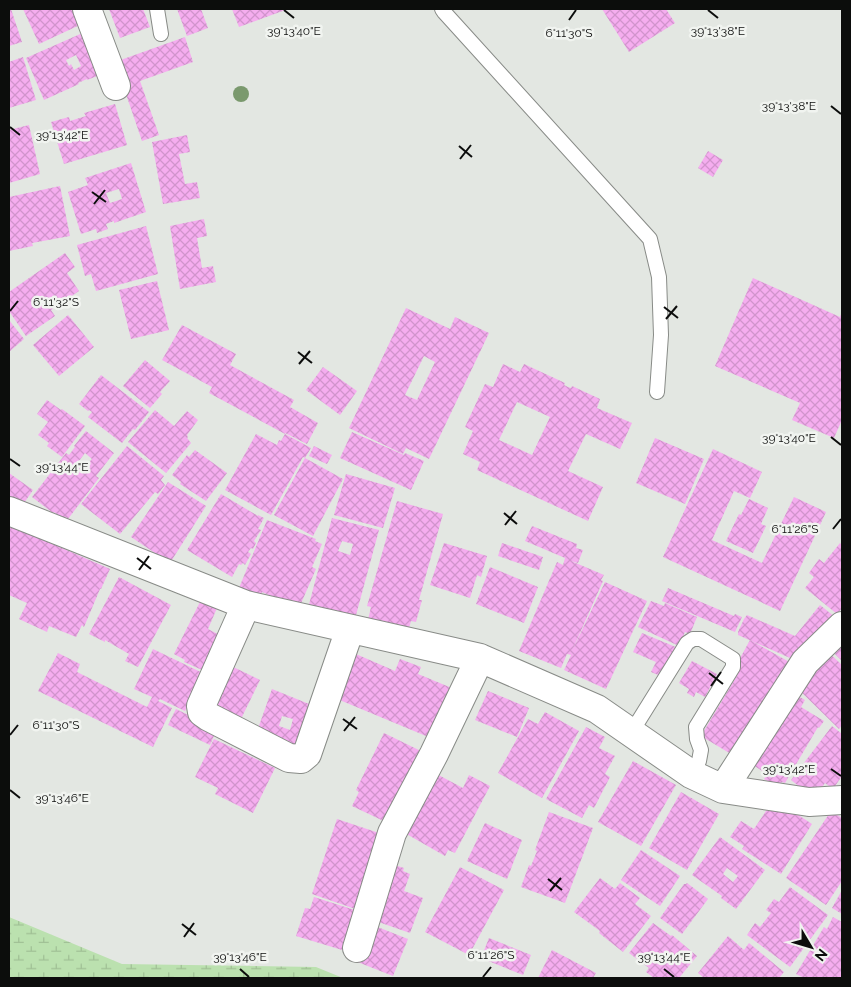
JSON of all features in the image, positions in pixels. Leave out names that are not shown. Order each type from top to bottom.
[{"type":"street","points":[[87,9],[116,86]]},
{"type":"street","points":[[9,511],[246,605],[480,658],[598,709],[691,774],[723,789],[809,802],[842,800]]},
{"type":"street","points":[[246,605],[201,706],[202,712],[288,758],[301,759],[307,754],[350,629]]},
{"type":"street","points":[[723,789],[805,662],[842,626]]},
{"type":"street","points":[[357,948],[392,833],[434,754],[480,658]]},
{"type":"lane","points":[[157,9],[161,34]]},
{"type":"lane","points":[[442,9],[650,239],[659,277],[660,335],[657,392]]},
{"type":"lane","points":[[631,733],[687,642],[693,639],[701,639],[733,659],[733,667],[696,726],[697,739],[701,750],[699,761],[691,774]]},
{"type":"green space","points":[[9,917],[122,964],[316,967],[343,978],[9,978]]},
{"type":"building","points":[[9,9],[11,9],[22,42],[9,46]]},
{"type":"building","points":[[23,9],[77,9],[84,23],[39,44]]},
{"type":"building","points":[[109,9],[143,9],[150,27],[120,38]]},
{"type":"building","points":[[177,9],[201,9],[208,28],[187,36]]},
{"type":"building","points":[[232,9],[288,9],[239,27]]},
{"type":"building","points":[[602,9],[666,9],[675,23],[629,52]]},
{"type":"building","points":[[87,31],[105,73],[87,79],[44,100],[26,58]],"holes":[[[76,55],[81,66],[74,70],[66,60]]]},
{"type":"building","points":[[185,37],[193,62],[140,81],[159,135],[142,141],[115,62]]},
{"type":"building","points":[[23,57],[36,100],[9,108],[9,62]]},
{"type":"building","points":[[115,104],[127,145],[64,164],[51,122],[69,117],[70,121],[86,116],[84,113]]},
{"type":"building","points":[[29,125],[40,174],[9,183],[9,130]]},
{"type":"building","points":[[187,135],[190,152],[179,154],[185,184],[197,182],[200,198],[163,204],[152,142]]},
{"type":"building","points":[[708,151],[723,160],[713,177],[698,168]]},
{"type":"building","points":[[131,163],[146,212],[106,224],[108,229],[97,233],[96,229],[81,234],[68,192],[88,185],[85,178]],"holes":[[[119,189],[122,199],[110,203],[106,193]]]},
{"type":"building","points":[[60,186],[70,236],[32,243],[33,246],[9,251],[9,197]]},
{"type":"building","points":[[204,219],[207,236],[197,238],[202,268],[213,266],[216,282],[180,289],[170,226]]},
{"type":"building","points":[[146,226],[158,274],[96,291],[91,274],[85,276],[77,245]]},
{"type":"building","points":[[65,253],[75,267],[67,273],[79,291],[51,310],[55,316],[26,336],[9,311],[9,292]]},
{"type":"building","points":[[753,278],[840,317],[842,311],[842,423],[834,438],[792,420],[800,403],[715,366]]},
{"type":"building","points":[[157,281],[169,330],[131,339],[119,290]]},
{"type":"building","points":[[406,308],[450,329],[455,317],[489,333],[429,459],[406,448],[403,454],[349,428]],"holes":[[[424,356],[435,362],[417,400],[405,395]]]},
{"type":"building","points":[[68,315],[94,347],[59,376],[33,345]]},
{"type":"building","points":[[9,320],[24,339],[9,352]]},
{"type":"building","points":[[182,325],[236,354],[230,365],[294,400],[290,407],[318,423],[307,444],[209,393],[212,387],[162,360]]},
{"type":"building","points":[[145,360],[170,381],[150,408],[123,386]]},
{"type":"building","points":[[503,364],[520,372],[524,364],[565,383],[564,385],[568,387],[571,388],[572,386],[600,399],[597,408],[632,423],[620,449],[586,434],[568,471],[603,487],[588,521],[477,470],[480,462],[463,454],[473,431],[465,427],[485,384],[493,387]],"holes":[[[517,402],[550,417],[532,455],[499,440]]]},
{"type":"building","points":[[323,367],[357,391],[340,415],[306,390]]},
{"type":"building","points":[[101,375],[149,412],[122,443],[88,417],[92,412],[79,404]]},
{"type":"building","points":[[47,400],[85,426],[62,457],[47,446],[49,443],[38,435],[48,422],[37,414]]},
{"type":"building","points":[[155,410],[174,426],[187,411],[198,420],[187,435],[191,443],[166,473],[128,442]]},
{"type":"building","points":[[86,431],[114,453],[96,476],[99,478],[68,519],[66,517],[64,519],[32,497],[66,453],[69,455]],"holes":[[[85,453],[92,459],[85,467],[79,461]]]},
{"type":"building","points":[[352,432],[404,455],[405,453],[424,461],[411,490],[340,458]]},
{"type":"building","points":[[256,434],[277,445],[285,434],[311,448],[305,458],[303,457],[271,515],[225,490]]},
{"type":"building","points":[[655,438],[704,459],[685,504],[636,483]]},
{"type":"building","points":[[127,446],[164,476],[161,480],[165,485],[158,494],[155,492],[120,534],[81,504]]},
{"type":"building","points":[[314,446],[332,455],[327,464],[309,456]]},
{"type":"building","points":[[713,449],[762,472],[750,498],[734,491],[712,540],[762,563],[794,497],[826,512],[780,611],[663,557]]},
{"type":"building","points":[[195,450],[227,473],[206,501],[180,484],[181,482],[172,475],[187,455],[189,457]]},
{"type":"building","points":[[305,458],[343,479],[313,536],[274,515]]},
{"type":"building","points":[[9,473],[33,490],[22,506],[9,497]]},
{"type":"building","points":[[346,474],[395,488],[383,528],[334,515]]},
{"type":"building","points":[[168,482],[206,506],[170,563],[131,537]]},
{"type":"building","points":[[221,494],[264,518],[258,529],[261,530],[254,541],[256,543],[253,549],[251,548],[248,552],[251,554],[245,565],[243,563],[239,564],[232,577],[187,550]]},
{"type":"building","points":[[749,499],[768,508],[761,524],[766,526],[753,553],[726,541],[739,514],[741,515]]},
{"type":"building","points":[[397,501],[443,514],[419,600],[422,600],[416,622],[411,621],[407,635],[367,624],[371,607],[367,606]]},
{"type":"building","points":[[332,518],[379,530],[356,615],[353,619],[307,612]],"holes":[[[342,541],[353,544],[350,555],[338,551]]]},
{"type":"building","points":[[267,520],[316,539],[315,541],[322,544],[312,567],[316,569],[299,608],[262,592],[261,597],[239,588]]},
{"type":"building","points":[[9,525],[110,569],[84,627],[82,625],[76,637],[49,626],[47,632],[19,619],[27,603],[9,595]]},
{"type":"building","points":[[532,526],[577,544],[576,548],[583,550],[578,563],[571,561],[604,575],[572,651],[605,582],[647,601],[606,689],[564,670],[571,655],[567,654],[561,668],[519,651],[557,562],[563,565],[565,558],[525,541]]},
{"type":"building","points":[[444,543],[487,556],[481,577],[477,575],[470,598],[430,585]]},
{"type":"building","points":[[502,543],[543,557],[539,570],[498,556]]},
{"type":"building","points":[[840,543],[842,545],[842,608],[837,614],[805,588],[814,577],[809,573],[819,559],[824,563]]},
{"type":"building","points":[[490,567],[538,587],[524,623],[476,604]]},
{"type":"building","points":[[119,577],[171,605],[138,667],[125,661],[129,654],[105,640],[105,642],[89,634]]},
{"type":"building","points":[[668,588],[734,616],[735,614],[742,617],[735,632],[662,601]]},
{"type":"building","points":[[201,600],[217,608],[208,629],[227,639],[209,673],[184,662],[185,660],[174,654]]},
{"type":"building","points":[[651,601],[664,606],[665,603],[697,617],[690,634],[685,632],[679,646],[638,627]]},
{"type":"building","points":[[820,605],[840,621],[799,662],[738,635],[747,615],[795,636]]},
{"type":"building","points":[[842,632],[842,661],[828,647]]},
{"type":"building","points":[[642,633],[678,648],[663,677],[651,672],[656,662],[633,652]]},
{"type":"building","points":[[750,640],[793,664],[780,696],[766,689],[779,697],[741,760],[701,736],[738,674],[733,671]]},
{"type":"building","points":[[153,649],[211,677],[191,699],[185,711],[160,699],[158,701],[172,708],[153,747],[38,691],[58,653],[80,664],[77,672],[147,707],[152,697],[134,689]]},
{"type":"building","points":[[826,650],[842,665],[842,725],[839,729],[793,684]]},
{"type":"building","points":[[349,651],[395,671],[400,659],[421,667],[418,674],[459,691],[438,741],[330,696]]},
{"type":"building","points":[[692,661],[717,674],[705,697],[696,692],[694,697],[687,693],[689,689],[679,683]]},
{"type":"building","points":[[225,663],[260,680],[239,723],[204,706]]},
{"type":"building","points":[[272,689],[314,706],[296,753],[255,737]],"holes":[[[282,716],[293,719],[290,730],[279,726]]]},
{"type":"building","points":[[488,691],[529,708],[517,737],[475,720]]},
{"type":"building","points":[[789,691],[805,700],[801,707],[824,721],[818,727],[785,783],[782,782],[778,787],[764,779],[767,774],[745,760]]},
{"type":"building","points":[[176,709],[217,729],[210,745],[168,725]]},
{"type":"building","points":[[545,712],[579,731],[542,798],[498,773],[528,719],[538,724]]},
{"type":"building","points":[[832,726],[842,734],[842,776],[833,789],[825,783],[814,798],[791,780]]},
{"type":"building","points":[[586,727],[605,737],[599,748],[615,756],[605,774],[610,777],[594,808],[589,805],[582,818],[546,799]]},
{"type":"building","points":[[384,733],[427,754],[392,825],[352,806],[359,792],[356,790]]},
{"type":"building","points":[[214,739],[275,768],[253,813],[215,794],[218,788],[195,777]]},
{"type":"building","points":[[633,761],[676,785],[641,846],[598,822]]},
{"type":"building","points":[[431,771],[463,788],[469,775],[490,786],[455,853],[448,850],[445,856],[403,832]]},
{"type":"building","points":[[681,792],[719,814],[687,870],[649,848]]},
{"type":"building","points":[[774,799],[812,824],[781,874],[742,849],[744,846],[730,837],[741,821],[754,829]]},
{"type":"building","points":[[831,811],[842,818],[842,881],[826,905],[786,878]]},
{"type":"building","points":[[549,812],[593,828],[565,903],[521,887],[529,865],[531,866],[537,851],[535,850]]},
{"type":"building","points":[[337,819],[385,835],[361,911],[312,894]]},
{"type":"building","points":[[485,823],[522,840],[507,879],[467,861]]},
{"type":"building","points":[[720,837],[765,870],[736,909],[721,898],[722,896],[692,875]],"holes":[[[727,868],[738,876],[733,882],[723,874]]]},
{"type":"building","points":[[641,850],[680,876],[660,906],[621,880]]},
{"type":"building","points":[[388,863],[404,868],[403,871],[410,874],[404,891],[423,898],[410,933],[367,918]]},
{"type":"building","points":[[460,867],[504,890],[469,955],[425,932]]},
{"type":"building","points":[[600,878],[615,889],[620,883],[640,898],[635,904],[651,916],[623,952],[599,933],[600,931],[574,912]]},
{"type":"building","points":[[687,883],[708,899],[682,934],[660,918],[684,884]]},
{"type":"building","points":[[790,887],[828,915],[790,967],[747,935],[755,923],[760,927],[771,913],[766,910],[774,899],[779,902]]},
{"type":"building","points":[[842,890],[842,914],[832,908]]},
{"type":"building","points":[[314,897],[364,913],[352,953],[296,936],[305,908],[310,909]]},
{"type":"building","points":[[833,917],[842,922],[842,978],[804,978],[796,974],[824,927],[827,929]]},
{"type":"building","points":[[653,923],[672,935],[697,956],[679,978],[654,978],[646,972],[649,968],[629,953]]},
{"type":"building","points":[[370,924],[408,939],[393,976],[355,961]]},
{"type":"building","points":[[728,936],[744,950],[749,943],[784,972],[779,978],[704,978],[698,973]]},
{"type":"building","points":[[489,938],[531,955],[523,975],[481,958]]},
{"type":"building","points":[[552,950],[596,973],[593,978],[538,978]]}]
